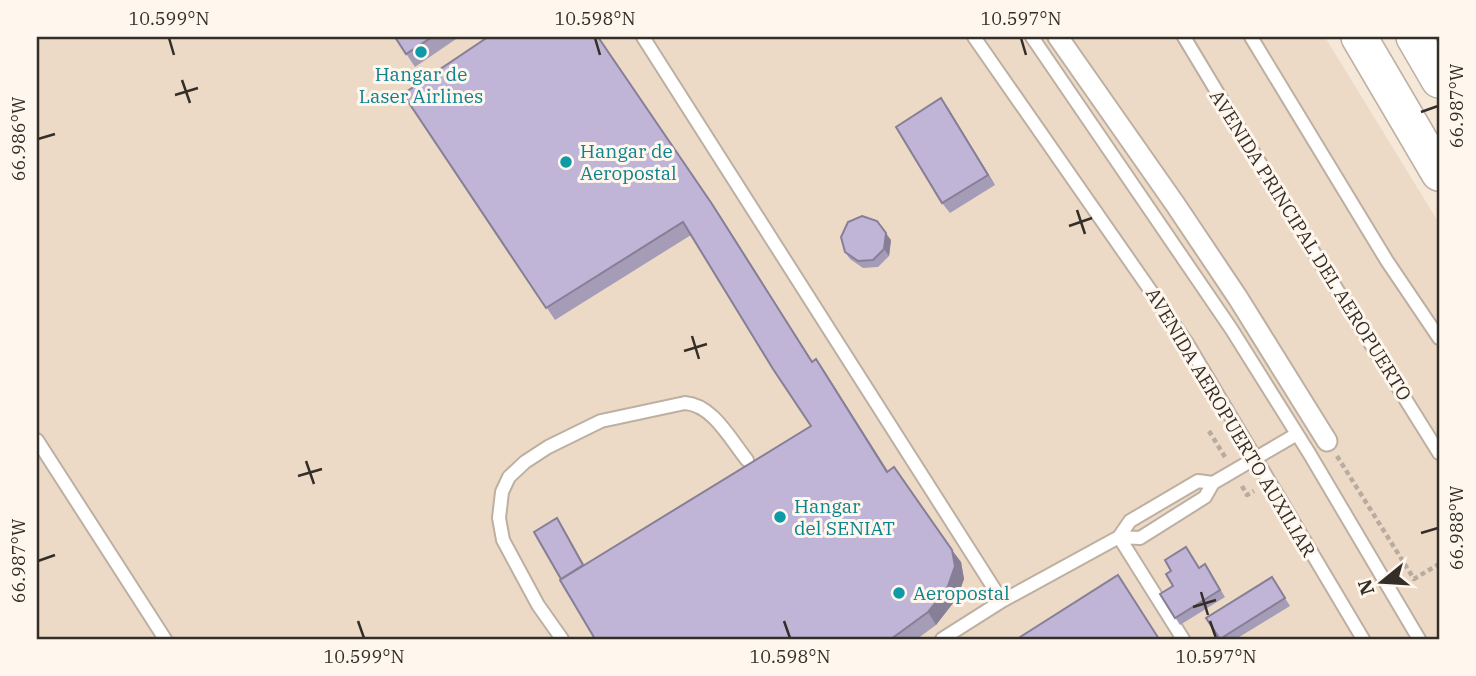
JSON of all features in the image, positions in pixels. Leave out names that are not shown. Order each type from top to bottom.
[{"type":"main road","points":[[1359,37],[1439,173]]},
{"type":"main road","points":[[1414,37],[1439,80]]},
{"type":"street","points":[[1058,37],[1238,298],[1327,441]]},
{"type":"lane","points":[[643,37],[1002,601]]},
{"type":"lane","name":"AVENIDA AEROPUERTO AUXILIAR","points":[[974,37],[1187,343],[1363,639]]},
{"type":"lane","points":[[1032,37],[1232,330],[1419,639]]},
{"type":"lane","name":"AVENIDA PRINCIPAL DEL AEROPUERTO","points":[[1184,37],[1318,260],[1439,453]]},
{"type":"lane","points":[[1251,37],[1387,261],[1439,338]]},
{"type":"lane","points":[[562,639],[538,605],[503,540],[499,518],[502,492],[509,477],[526,461],[548,447],[601,421],[685,404],[696,404],[710,414],[747,460]]},
{"type":"lane","points":[[1119,537],[1140,538],[1205,497],[1213,484],[1297,434]]},
{"type":"lane","points":[[37,440],[165,639]]},
{"type":"lane","points":[[942,639],[1002,601],[1119,537],[1130,521],[1198,481],[1213,484]]},
{"type":"lane","points":[[1119,537],[1183,639]]},
{"type":"shaded area","points":[[37,37],[1325,37],[1439,223],[1439,639],[37,639]]},
{"type":"building","points":[[395,37],[432,37],[406,54]]},
{"type":"building","points":[[488,37],[598,37],[712,204],[812,362],[816,359],[887,472],[894,467],[952,550],[955,566],[942,595],[928,612],[891,639],[595,639],[560,580],[811,426],[683,222],[546,308],[403,94]]},
{"type":"building","points":[[941,98],[988,175],[942,203],[896,127]]},
{"type":"building","points":[[862,216],[877,221],[886,233],[884,249],[873,260],[858,261],[845,252],[841,237],[848,222]]},
{"type":"building","points":[[557,518],[583,565],[561,579],[534,532]]},
{"type":"building","points":[[1186,547],[1199,568],[1205,564],[1220,590],[1175,618],[1160,594],[1173,586],[1166,574],[1171,571],[1165,560]]},
{"type":"building","points":[[1118,575],[1159,639],[1017,639]]},
{"type":"building","points":[[1272,577],[1285,598],[1220,639],[1206,618]]},
{"type":"place","name":"Hangar de Laser Airlines","points":[[421,52]]},
{"type":"place","name":"Hangar de Aeropostal","points":[[566,162]]},
{"type":"place","name":"Hangar del SENIAT","points":[[780,517]]},
{"type":"place","name":"Aeropostal","points":[[899,593]]}]
